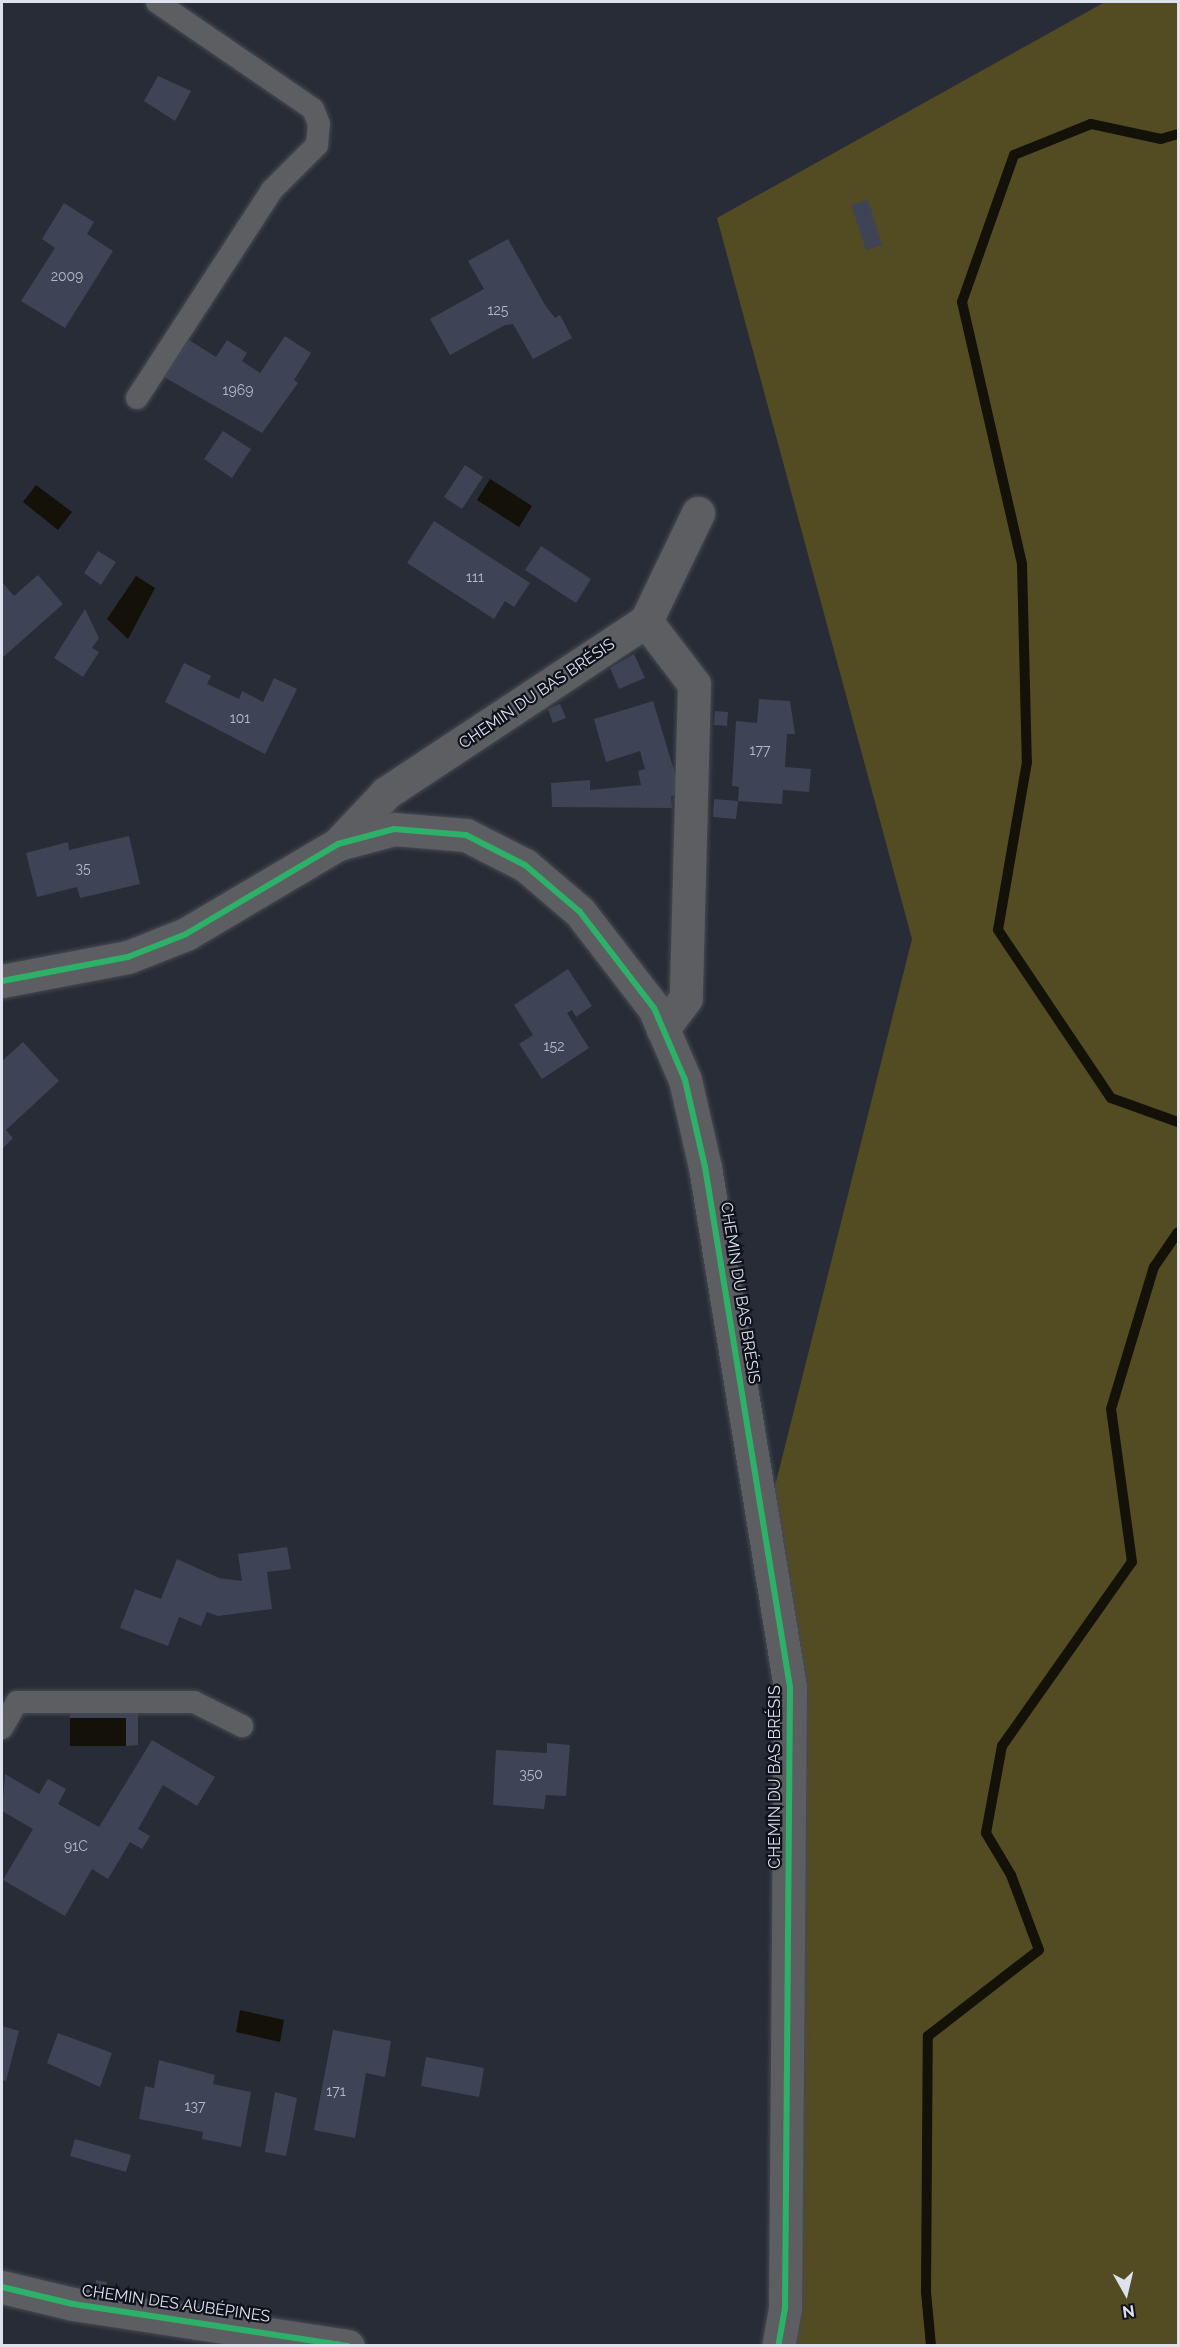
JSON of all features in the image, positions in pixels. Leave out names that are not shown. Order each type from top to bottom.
[{"type":"street","points":[[663,1029],[686,998],[694,684],[646,621],[698,513]]},
{"type":"street","name":"CHEMIN DU BAS BRÉSIS","points":[[338,844],[386,793],[646,621]]},
{"type":"street","name":"CHEMIN DU BAS BRÉSIS","points":[[2,981],[128,957],[186,934],[338,844],[394,829],[466,835],[525,865],[580,912],[654,1008],[685,1080],[705,1167],[790,1686],[785,2308],[778,2346]]},
{"type":"street","name":"CHEMIN DES AUBÉPINES","points":[[2,2287],[73,2304],[348,2346]]},
{"type":"lane","points":[[137,398],[272,190],[317,145],[319,124],[313,109],[157,2]]},
{"type":"lane","points":[[2,1728],[17,1702],[194,1702],[242,1726]]},
{"type":"shaded area","points":[[1105,2],[1178,2],[1178,2345],[784,2345],[773,1494],[912,939],[717,218]]},
{"type":"shaded area","points":[[490,479],[532,506],[519,527],[477,500]]},
{"type":"shaded area","points":[[36,485],[72,512],[58,530],[23,502]]},
{"type":"shaded area","points":[[136,576],[155,588],[128,639],[107,619]]},
{"type":"shaded area","points":[[70,1718],[126,1718],[126,1746],[70,1746]]},
{"type":"shaded area","points":[[240,2010],[284,2020],[280,2042],[236,2032]]},
{"type":"building","points":[[158,76],[191,91],[175,121],[144,101]]},
{"type":"building","points":[[868,200],[882,245],[866,250],[851,205]]},
{"type":"building","points":[[64,203],[94,222],[87,234],[113,251],[65,328],[21,301],[55,248],[42,239]]},
{"type":"building","points":[[508,239],[545,305],[555,318],[560,315],[572,338],[533,359],[513,324],[505,325],[450,355],[430,319],[484,289],[468,261]]},
{"type":"building","points":[[285,336],[311,353],[294,380],[298,383],[262,433],[164,377],[189,340],[216,357],[227,340],[247,353],[242,361],[260,373]]},
{"type":"building","points":[[223,431],[251,449],[232,478],[204,459]]},
{"type":"building","points":[[465,465],[483,477],[462,509],[444,497]]},
{"type":"building","points":[[434,521],[530,583],[514,607],[505,601],[494,619],[407,563]]},
{"type":"building","points":[[541,546],[591,579],[576,603],[525,570]]},
{"type":"building","points":[[98,551],[116,562],[101,585],[84,573]]},
{"type":"building","points":[[38,575],[63,604],[2,658],[2,582],[14,596]]},
{"type":"building","points":[[85,609],[99,638],[92,648],[99,652],[83,677],[54,658]]},
{"type":"building","points":[[634,654],[645,678],[619,689],[610,668]]},
{"type":"building","points":[[184,663],[211,676],[207,684],[239,699],[242,691],[263,702],[274,678],[297,689],[265,754],[165,702]]},
{"type":"building","points":[[759,699],[790,701],[795,734],[787,734],[785,767],[811,769],[809,792],[783,790],[782,804],[738,801],[739,787],[732,786],[736,721],[757,723]]},
{"type":"building","points":[[653,701],[681,793],[671,796],[672,808],[552,807],[551,783],[590,780],[590,790],[641,785],[638,771],[645,769],[640,751],[606,762],[594,719]]},
{"type":"building","points":[[560,704],[566,718],[553,723],[548,709]]},
{"type":"building","points":[[715,711],[728,712],[727,726],[714,725]]},
{"type":"building","points":[[714,799],[738,801],[736,819],[713,817]]},
{"type":"building","points":[[129,836],[140,884],[80,898],[77,887],[37,897],[26,853],[68,842],[69,850]]},
{"type":"building","points":[[568,969],[592,1006],[576,1017],[572,1010],[567,1013],[589,1048],[542,1079],[519,1044],[533,1035],[514,1005]]},
{"type":"building","points":[[23,1042],[59,1081],[6,1130],[13,1138],[2,1149],[2,1061]]},
{"type":"building","points":[[287,1547],[291,1569],[267,1572],[272,1609],[218,1616],[207,1612],[201,1626],[179,1617],[168,1646],[120,1628],[135,1589],[161,1599],[177,1559],[219,1578],[242,1581],[238,1554]]},
{"type":"building","points":[[70,1707],[138,1707],[138,1745],[126,1746],[126,1718],[70,1718]]},
{"type":"building","points":[[152,1740],[215,1777],[197,1806],[163,1785],[138,1829],[150,1836],[142,1849],[130,1842],[108,1879],[92,1869],[65,1916],[3,1880],[33,1829],[2,1811],[5,1774],[39,1794],[48,1779],[66,1789],[58,1804],[99,1827]]},
{"type":"building","points":[[547,1743],[570,1745],[566,1796],[546,1795],[544,1809],[493,1805],[496,1750],[547,1753]]},
{"type":"building","points":[[2,2026],[19,2031],[6,2081],[2,2080]]},
{"type":"building","points":[[333,2030],[391,2041],[385,2077],[366,2073],[355,2138],[314,2130]]},
{"type":"building","points":[[58,2033],[112,2053],[100,2087],[47,2063]]},
{"type":"building","points":[[426,2057],[484,2068],[479,2097],[421,2086]]},
{"type":"building","points":[[159,2060],[215,2075],[213,2084],[251,2092],[241,2147],[202,2139],[203,2132],[139,2119],[145,2086],[154,2088]]},
{"type":"building","points":[[275,2092],[297,2098],[286,2156],[265,2152]]},
{"type":"building","points":[[75,2139],[131,2155],[126,2172],[70,2156]]},
{"type":"building","points":[[96,2280],[107,2282],[104,2298],[93,2297]]},
{"type":"waterway","points":[[1178,134],[1161,139],[1091,124],[1014,155],[962,302],[1022,564],[1027,762],[998,930],[1111,1098],[1178,1122]]},
{"type":"waterway","points":[[931,2346],[926,2292],[928,2036],[1039,1950],[1011,1875],[986,1833],[1002,1746],[1132,1562],[1111,1409],[1154,1267],[1178,1232]]},
{"type":"cycle path","points":[[2,981],[128,957],[186,934],[338,844],[394,829],[466,835],[525,865],[580,912],[654,1008],[685,1080],[705,1167],[790,1687],[785,2308],[778,2346]]},
{"type":"cycle path","points":[[2,2287],[73,2304],[348,2346]]}]
